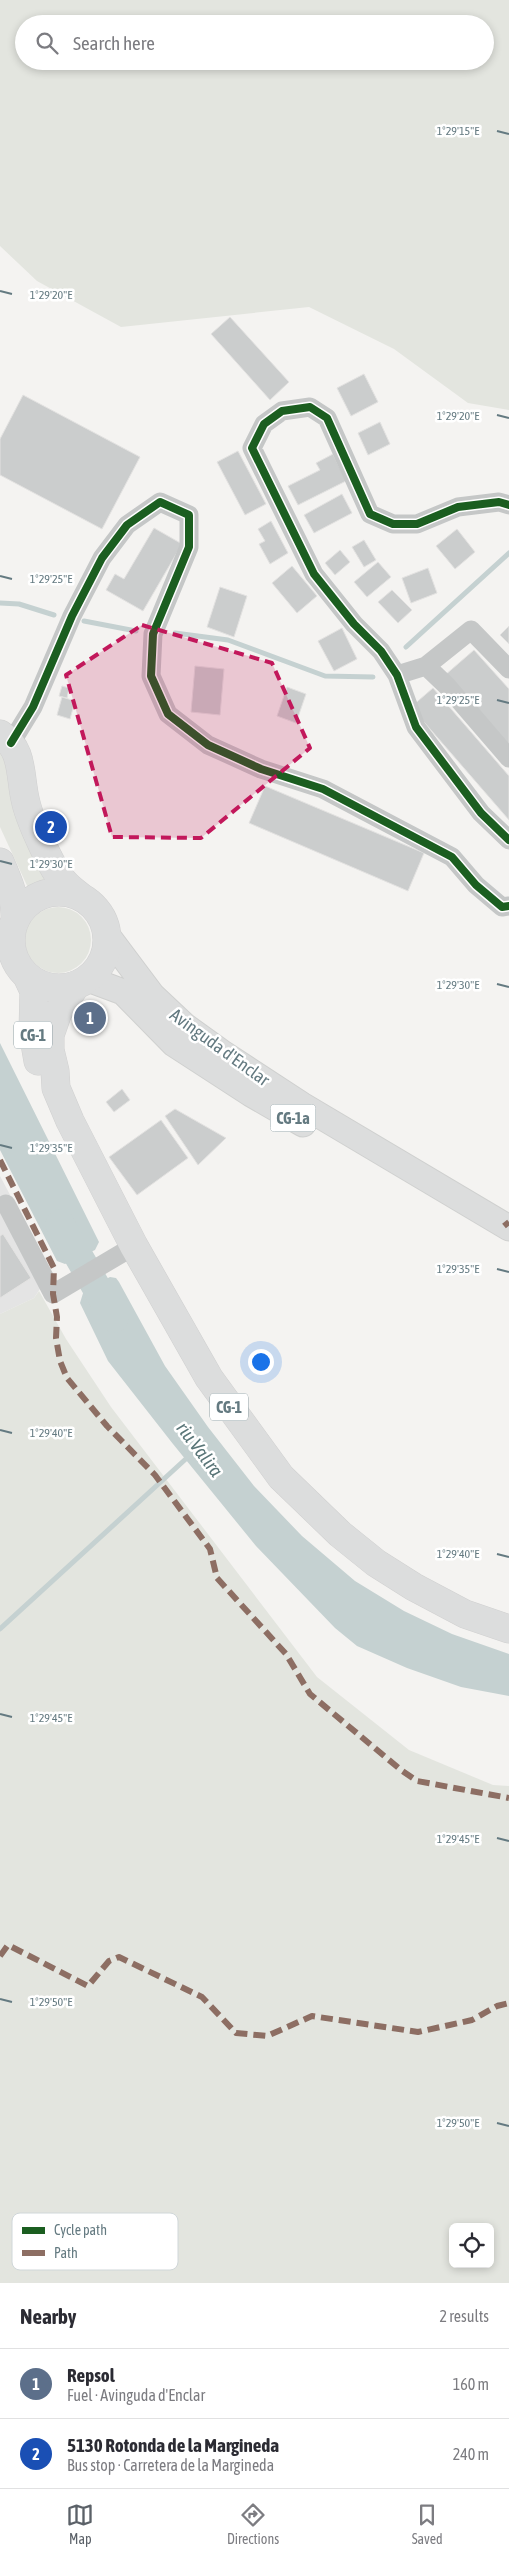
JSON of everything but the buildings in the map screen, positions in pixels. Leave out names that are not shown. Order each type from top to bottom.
[{"type":"highway","points":[[6,738],[18,756],[26,803],[33,823],[62,881],[99,913],[107,935]]},
{"type":"highway","name":"CG-1","points":[[0,862],[11,888],[16,907],[11,938],[12,952],[34,991],[33,1032],[39,1065],[43,1077],[56,1088]]},
{"type":"highway","points":[[15,921],[25,906],[40,896],[58,892],[81,897]]},
{"type":"highway","name":"CG-1","points":[[107,935],[103,959],[58,1012],[50,1035],[50,1050],[55,1071],[56,1088],[123,1252],[209,1378],[281,1477],[340,1534],[376,1563],[446,1605],[509,1629]]},
{"type":"highway","points":[[27,976],[50,987],[63,988],[82,982]]},
{"type":"main road","name":"Avinguda d'Enclar","points":[[107,935],[152,995],[185,1026],[302,1105],[509,1228]]},
{"type":"main road","name":"Avinguda d'Enclar","points":[[82,982],[123,992],[174,1044],[251,1094],[509,1246]]},
{"type":"street","points":[[509,505],[499,502],[458,507],[417,524],[393,524],[370,514],[327,418],[310,407],[282,410],[264,424],[252,448],[314,574],[354,624],[381,651],[397,675],[416,726],[482,813],[509,840]]},
{"type":"street","points":[[6,738],[33,707],[72,616],[102,558],[127,525],[160,502],[188,515],[189,547],[153,634],[151,676],[168,714],[208,744],[261,769],[323,789],[452,857],[476,886],[502,907],[509,906]]},
{"type":"street","points":[[397,675],[426,666],[471,630],[509,669]]},
{"type":"street","points":[[426,666],[447,686],[509,758]]},
{"type":"street","points":[[6,1204],[53,1294],[123,1252]]},
{"type":"highlighted area","points":[[142,625],[272,663],[310,748],[201,838],[112,837],[66,675]]},
{"type":"shaded area","points":[[0,0],[509,0],[509,410],[468,403],[394,349],[309,307],[121,327],[37,281],[0,246]]},
{"type":"shaded area","points":[[0,752],[5,757],[47,883],[30,892],[0,827]]},
{"type":"shaded area","points":[[64,907],[82,916],[89,927],[91,940],[89,953],[82,964],[71,971],[52,973],[34,964],[27,953],[25,934],[34,916],[45,909]]},
{"type":"shaded area","points":[[0,1176],[51,1272],[34,1298],[0,1314]]},
{"type":"shaded area","points":[[39,1291],[66,1339],[111,1407],[317,1677],[409,1750],[493,1785],[509,1786],[509,2283],[0,2283],[0,1314],[34,1298]]},
{"type":"water","points":[[0,1043],[99,1242],[95,1250],[65,1264],[57,1261],[0,1150]]},
{"type":"water","points":[[110,1277],[116,1278],[119,1282],[165,1366],[208,1427],[254,1486],[302,1536],[355,1581],[404,1611],[452,1634],[509,1654],[509,1696],[461,1687],[407,1668],[357,1646],[335,1628],[256,1546],[108,1361],[80,1303],[84,1290]]},
{"type":"waterway","points":[[406,647],[509,553]]},
{"type":"waterway","points":[[0,603],[19,604],[54,615]]},
{"type":"waterway","points":[[84,621],[136,631]]},
{"type":"waterway","points":[[175,633],[228,640],[325,676],[373,677]]},
{"type":"waterway","name":"riu Valira","points":[[60,1224],[114,1318]]},
{"type":"waterway","points":[[0,1629],[189,1456]]},
{"type":"marked path","points":[[0,1160],[54,1268],[53,1294],[57,1317],[56,1338],[60,1361],[67,1378],[107,1426],[155,1475],[210,1549],[217,1578],[286,1654],[310,1694],[401,1770],[417,1781],[509,1798]]},
{"type":"marked path","points":[[504,1226],[509,1222]]},
{"type":"marked path","points":[[0,1956],[8,1945],[88,1986],[109,1961],[119,1957],[202,1997],[236,2033],[267,2036],[312,2016],[418,2032],[472,2020],[497,2006],[509,2003]]},
{"type":"cycle path","points":[[509,505],[499,502],[458,507],[417,524],[393,524],[370,514],[327,418],[310,407],[282,411],[264,424],[252,448],[314,574],[354,624],[381,651],[397,675],[416,727],[481,813],[509,840]]},
{"type":"cycle path","points":[[11,743],[33,707],[72,616],[102,558],[127,525],[160,502],[189,515],[189,547],[153,634],[151,676],[168,714],[208,745],[261,769],[323,789],[452,857],[476,885],[502,907],[509,906]]},
{"type":"place","name":"5130 Rotonda de la Margineda","points":[[51,827]]},
{"type":"place","name":"Repsol","points":[[90,1018]]}]
